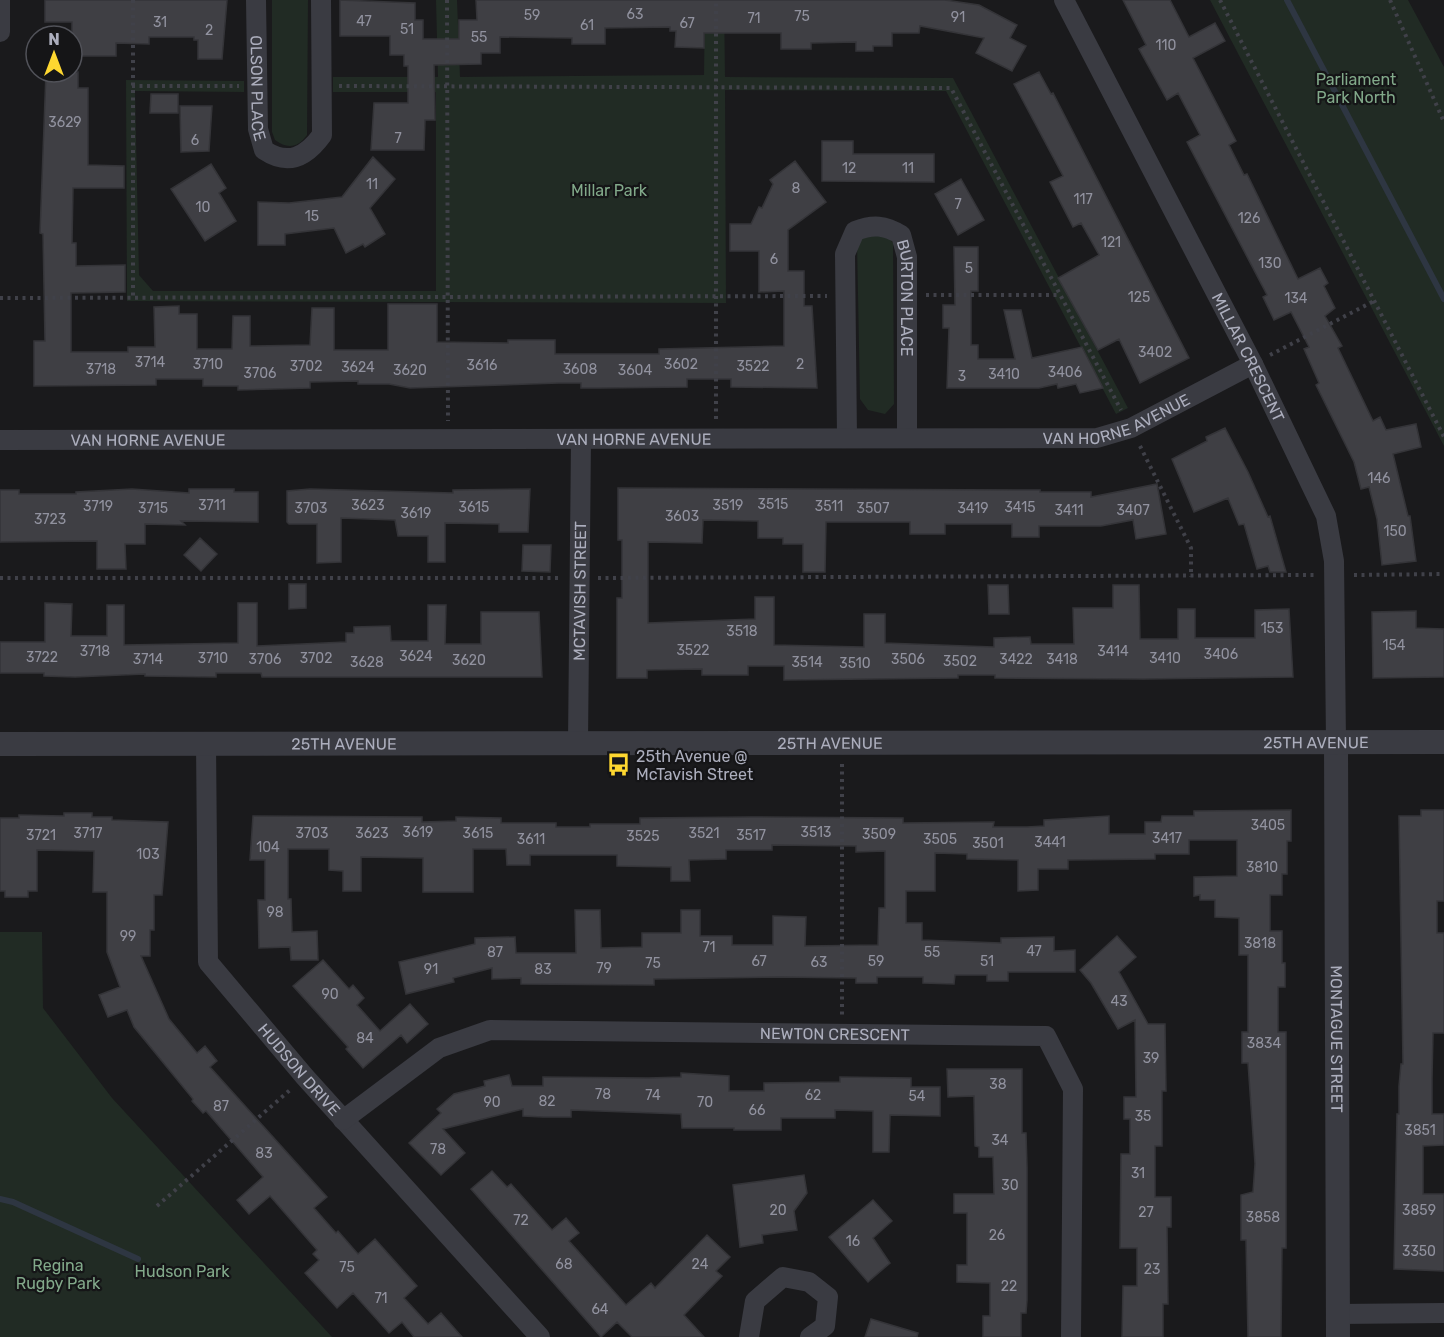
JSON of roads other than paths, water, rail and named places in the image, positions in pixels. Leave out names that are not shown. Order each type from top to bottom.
[{"type":"street","points":[[0,0],[0,32]]},
{"type":"street","name":"OLSON PLACE","points":[[256,0],[257,86],[261,141],[264,150],[276,158],[296,158],[312,149],[322,135],[321,0]]},
{"type":"street","name":"MILLAR CRESCENT","points":[[1064,0],[1253,364],[1326,516],[1335,575],[1336,742]]},
{"type":"street","name":"BURTON PLACE","points":[[847,437],[847,244],[855,231],[867,226],[886,226],[901,235],[907,257],[907,437]]},
{"type":"street","name":"VAN HORNE AVENUE","points":[[0,440],[1097,438],[1131,428],[1253,364]]},
{"type":"street","name":"MCTAVISH STREET","points":[[578,743],[581,439]]},
{"type":"street","name":"MONTAGUE STREET","points":[[1336,742],[1338,1326]]},
{"type":"street","name":"25TH AVENUE","points":[[0,744],[1444,742]]},
{"type":"street","name":"HUDSON DRIVE","points":[[206,743],[208,962],[305,1077],[540,1337]]},
{"type":"street","name":"NEWTON CRESCENT","points":[[344,1120],[439,1048],[490,1030],[1046,1036],[1073,1089],[1071,1337]]},
{"type":"street","points":[[749,1337],[755,1301],[783,1277],[809,1282],[828,1297],[825,1326],[810,1337]]},
{"type":"street","points":[[1338,1326],[1444,1313]]},
{"type":"waterway","points":[[1287,0],[1444,299]]},
{"type":"waterway","points":[[0,1199],[13,1202],[138,1259]]},
{"type":"place","name":"25th Avenue @ McTavish Street","points":[[618,765]]},
{"type":"park label","name":"Parliament Park North","points":[[1356,88]]},
{"type":"park label","name":"Millar Park","points":[[609,190]]},
{"type":"park label","name":"Hudson Park","points":[[182,1271]]},
{"type":"park label","name":"Regina Rugby Park","points":[[58,1274]]}]
